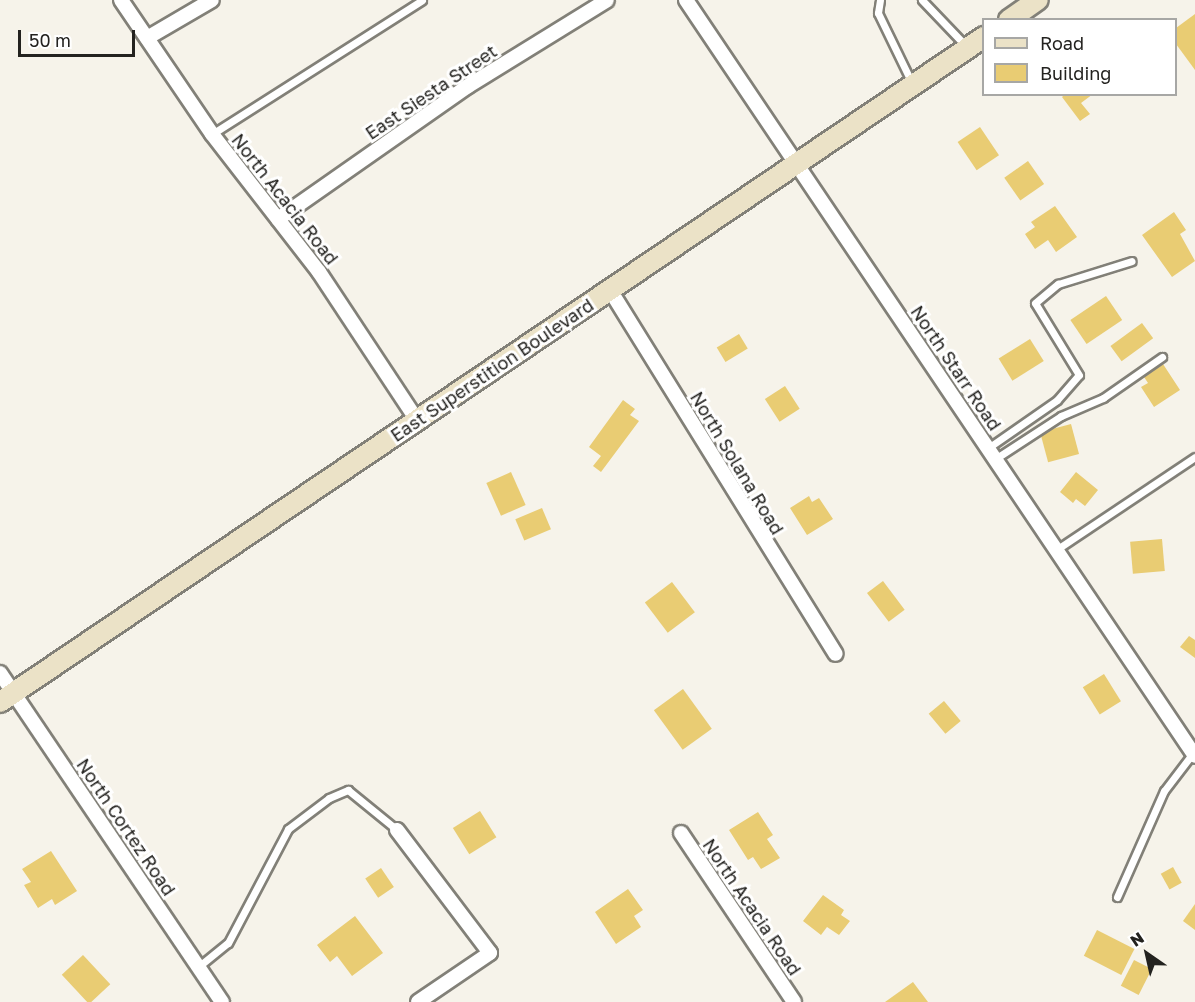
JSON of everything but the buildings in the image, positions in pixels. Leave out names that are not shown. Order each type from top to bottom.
[{"type":"main road","points":[[1012,18],[1038,0]]},
{"type":"main road","name":"East Superstition Boulevard","points":[[7,698],[976,42]]},
{"type":"street","name":"North Acacia Road","points":[[121,0],[212,135],[320,272],[417,420]]},
{"type":"street","points":[[147,38],[212,0]]},
{"type":"street","name":"East Siesta Street","points":[[278,219],[468,86],[607,0]]},
{"type":"street","name":"North Starr Road","points":[[686,0],[1056,550],[1189,735],[1194,754]]},
{"type":"street","name":"North Solana Road","points":[[610,290],[836,654]]},
{"type":"street","name":"North Cortez Road","points":[[0,673],[7,698],[222,1002]]},
{"type":"street","points":[[397,830],[490,953],[418,1002]]},
{"type":"street","name":"North Acacia Road","points":[[681,832],[794,1002]]},
{"type":"lane","points":[[212,135],[422,0]]},
{"type":"lane","points":[[880,0],[879,13],[913,85]]},
{"type":"lane","points":[[922,0],[976,42]]},
{"type":"lane","points":[[992,454],[1057,400],[1079,375],[1035,303],[1058,284],[1132,261]]},
{"type":"lane","points":[[992,454],[1061,416],[1102,398],[1162,357]]},
{"type":"lane","points":[[1056,550],[1195,457]]},
{"type":"lane","points":[[1117,897],[1164,791],[1194,754]]},
{"type":"lane","points":[[198,967],[228,943],[288,829],[329,798],[348,790],[397,830]]}]
